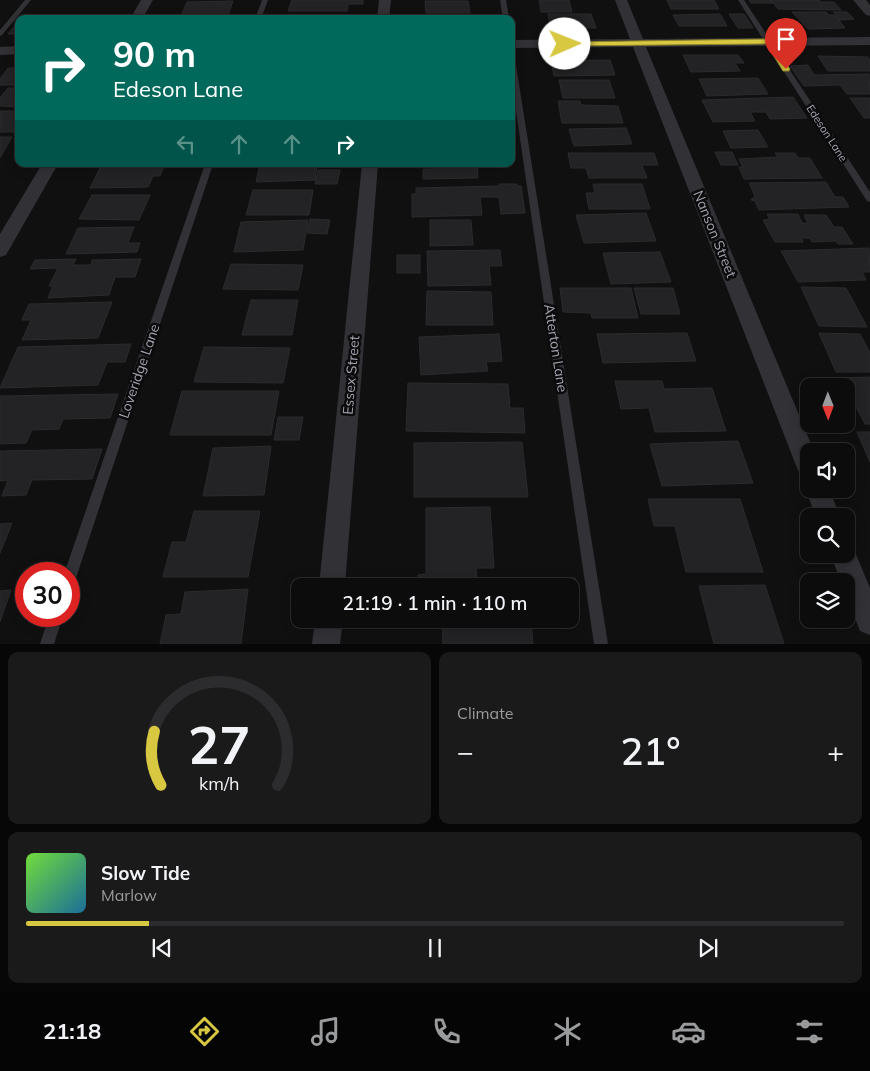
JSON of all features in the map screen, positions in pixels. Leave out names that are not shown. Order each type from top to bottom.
[{"type":"street","points":[[138,15],[147,0]]},
{"type":"street","points":[[384,15],[385,0]]},
{"type":"street","name":"Nanson Street","points":[[622,0],[800,446]]},
{"type":"street","points":[[859,0],[870,12]]},
{"type":"street","points":[[515,44],[870,41]]},
{"type":"street","points":[[0,51],[15,50]]},
{"type":"street","points":[[0,250],[48,167]]},
{"type":"street","name":"Essex Street","points":[[333,578],[370,167]]},
{"type":"street","points":[[847,563],[870,621]]},
{"type":"street","points":[[326,644],[328,628]]},
{"type":"lane","points":[[16,15],[28,0]]},
{"type":"lane","points":[[259,15],[265,0]]},
{"type":"lane","points":[[503,0],[505,15]]},
{"type":"lane","name":"Edeson Lane","points":[[741,0],[870,199]]},
{"type":"lane","points":[[0,34],[15,16]]},
{"type":"lane","name":"Atterton Lane","points":[[515,79],[602,644]]},
{"type":"lane","name":"Loveridge Lane","points":[[74,562],[208,167]]},
{"type":"lane","points":[[47,644],[52,627]]},
{"type":"building","points":[[292,0],[363,0],[363,4],[348,4],[347,11],[288,11]]},
{"type":"building","points":[[539,0],[569,0],[572,12],[541,12]]},
{"type":"building","points":[[667,0],[714,0],[719,9],[671,9]]},
{"type":"building","points":[[749,0],[770,0],[773,3],[751,3]]},
{"type":"building","points":[[771,0],[819,0],[821,2],[834,2],[841,10],[778,9]]},
{"type":"building","points":[[233,1],[228,15],[181,15],[187,2]]},
{"type":"building","points":[[425,1],[468,1],[470,13],[426,13]]},
{"type":"building","points":[[792,12],[826,12],[829,15],[835,15],[845,28],[808,29]]},
{"type":"building","points":[[833,12],[847,12],[854,19],[840,20]]},
{"type":"building","points":[[548,14],[591,14],[596,28],[551,28]]},
{"type":"building","points":[[720,14],[727,26],[679,26],[673,15]]},
{"type":"building","points":[[729,14],[744,14],[753,28],[738,28]]},
{"type":"building","points":[[15,26],[15,34],[8,34]]},
{"type":"building","points":[[683,55],[738,55],[744,63],[735,63],[740,71],[691,72]]},
{"type":"building","points":[[818,56],[868,57],[870,60],[870,71],[828,71]]},
{"type":"building","points":[[610,60],[615,75],[554,76],[551,61]]},
{"type":"building","points":[[808,65],[814,75],[869,74],[870,94],[847,94],[840,85],[804,86],[790,66]]},
{"type":"building","points":[[8,68],[15,68],[15,85],[0,85],[0,79]]},
{"type":"building","points":[[758,78],[768,94],[707,96],[699,79]]},
{"type":"building","points":[[559,80],[609,80],[615,98],[563,98]]},
{"type":"building","points":[[8,88],[15,88],[15,107],[0,106],[0,98]]},
{"type":"building","points":[[793,97],[807,118],[770,119],[766,112],[750,112],[755,121],[713,122],[702,100]]},
{"type":"building","points":[[850,98],[870,98],[870,118],[864,118]]},
{"type":"building","points":[[558,101],[580,101],[581,105],[618,106],[623,123],[562,123]]},
{"type":"building","points":[[0,111],[15,111],[15,132],[0,132]]},
{"type":"building","points":[[626,128],[632,144],[574,146],[569,129]]},
{"type":"building","points":[[758,130],[768,147],[731,148],[723,131]]},
{"type":"building","points":[[0,137],[12,137],[0,158]]},
{"type":"building","points":[[715,152],[732,152],[738,165],[721,165]]},
{"type":"building","points":[[568,153],[654,153],[658,165],[642,165],[647,178],[589,178],[586,168],[571,168]]},
{"type":"building","points":[[775,153],[795,153],[798,158],[810,158],[822,178],[744,179],[739,167],[743,167],[739,159],[778,157]]},
{"type":"building","points":[[100,167],[164,167],[160,176],[153,176],[148,187],[90,188]]},
{"type":"building","points":[[259,167],[317,167],[315,180],[256,182]]},
{"type":"building","points":[[432,167],[477,167],[478,178],[423,179],[423,169],[432,169]]},
{"type":"building","points":[[318,170],[340,170],[337,184],[315,184]]},
{"type":"building","points":[[826,182],[835,197],[843,197],[849,207],[759,210],[755,201],[751,200],[755,196],[749,183]]},
{"type":"building","points":[[499,184],[517,184],[517,186],[521,186],[525,213],[501,214],[499,197],[480,197],[482,215],[412,217],[412,194],[416,194],[416,188],[500,186]]},
{"type":"building","points":[[593,184],[642,184],[650,209],[589,209],[586,193],[595,193]]},
{"type":"building","points":[[253,190],[313,190],[309,215],[246,215]]},
{"type":"building","points":[[92,195],[150,195],[139,220],[79,219]]},
{"type":"building","points":[[646,213],[656,241],[584,243],[576,215]]},
{"type":"building","points":[[767,214],[798,214],[802,223],[808,223],[804,215],[826,215],[834,227],[842,227],[853,244],[838,244],[836,241],[812,242],[810,238],[802,238],[803,242],[775,242],[763,220],[770,219]]},
{"type":"building","points":[[310,219],[330,220],[327,234],[307,233]]},
{"type":"building","points":[[308,220],[303,250],[234,252],[241,222]]},
{"type":"building","points":[[430,220],[471,220],[473,245],[430,246]]},
{"type":"building","points":[[134,227],[128,243],[140,243],[137,252],[66,254],[78,228]]},
{"type":"building","points":[[869,248],[870,272],[862,272],[866,280],[798,282],[781,251]]},
{"type":"building","points":[[500,250],[502,266],[489,266],[491,285],[428,286],[427,251]]},
{"type":"building","points":[[660,252],[671,282],[611,284],[603,253]]},
{"type":"building","points":[[397,255],[420,255],[420,273],[397,273]]},
{"type":"building","points":[[76,259],[73,265],[91,265],[92,260],[141,259],[135,277],[115,277],[109,295],[48,298],[53,286],[49,286],[58,268],[30,269],[35,260]]},
{"type":"building","points":[[231,264],[303,265],[298,290],[223,289]]},
{"type":"building","points":[[801,287],[846,288],[867,327],[819,326]]},
{"type":"building","points":[[560,288],[631,288],[638,318],[592,318],[591,313],[563,312]]},
{"type":"building","points":[[634,288],[673,288],[680,314],[641,314]]},
{"type":"building","points":[[427,291],[491,292],[493,325],[426,325]]},
{"type":"building","points":[[251,300],[298,300],[292,335],[242,335]]},
{"type":"building","points":[[112,302],[98,338],[22,340],[31,320],[22,320],[29,304]]},
{"type":"building","points":[[687,333],[696,361],[603,363],[597,334]]},
{"type":"building","points":[[819,333],[860,334],[870,353],[870,372],[836,372]]},
{"type":"building","points":[[499,334],[502,361],[486,362],[488,371],[421,375],[419,337]]},
{"type":"building","points":[[131,344],[125,362],[107,362],[98,385],[0,388],[18,347]]},
{"type":"building","points":[[204,347],[290,348],[283,383],[194,382]]},
{"type":"building","points":[[870,377],[870,424],[865,424],[855,405],[855,378],[841,378]]},
{"type":"building","points":[[615,381],[662,381],[664,389],[712,388],[726,431],[655,432],[649,408],[621,409]]},
{"type":"building","points":[[408,383],[508,384],[510,408],[523,408],[525,433],[406,431]]},
{"type":"building","points":[[182,391],[279,391],[271,435],[170,435]]},
{"type":"building","points":[[118,394],[110,418],[63,419],[59,429],[32,430],[26,443],[0,444],[0,396]]},
{"type":"building","points":[[278,417],[303,417],[299,440],[274,440]]},
{"type":"building","points":[[857,432],[870,432],[870,462]]},
{"type":"building","points":[[738,441],[753,483],[662,486],[650,444]]},
{"type":"building","points":[[522,442],[528,497],[414,497],[414,443]]},
{"type":"building","points":[[271,446],[264,495],[203,496],[213,448]]},
{"type":"building","points":[[102,449],[92,479],[32,480],[26,495],[2,496],[8,480],[0,481],[0,451]]},
{"type":"building","points":[[648,499],[740,499],[763,572],[686,572],[675,526],[654,526]]},
{"type":"building","points":[[490,507],[494,568],[476,568],[477,578],[418,578],[418,575],[426,574],[426,508]]},
{"type":"building","points":[[194,511],[260,511],[248,577],[163,577],[172,542],[186,542]]},
{"type":"building","points":[[12,523],[0,553],[0,524]]},
{"type":"building","points":[[765,585],[784,644],[714,644],[699,586]]},
{"type":"building","points":[[248,589],[241,644],[160,644],[166,615],[181,614],[185,592]]},
{"type":"building","points":[[11,590],[0,622],[0,591]]},
{"type":"building","points":[[442,628],[532,628],[533,644],[443,644]]},
{"type":"route","points":[[565,44],[768,42],[786,69]]}]
